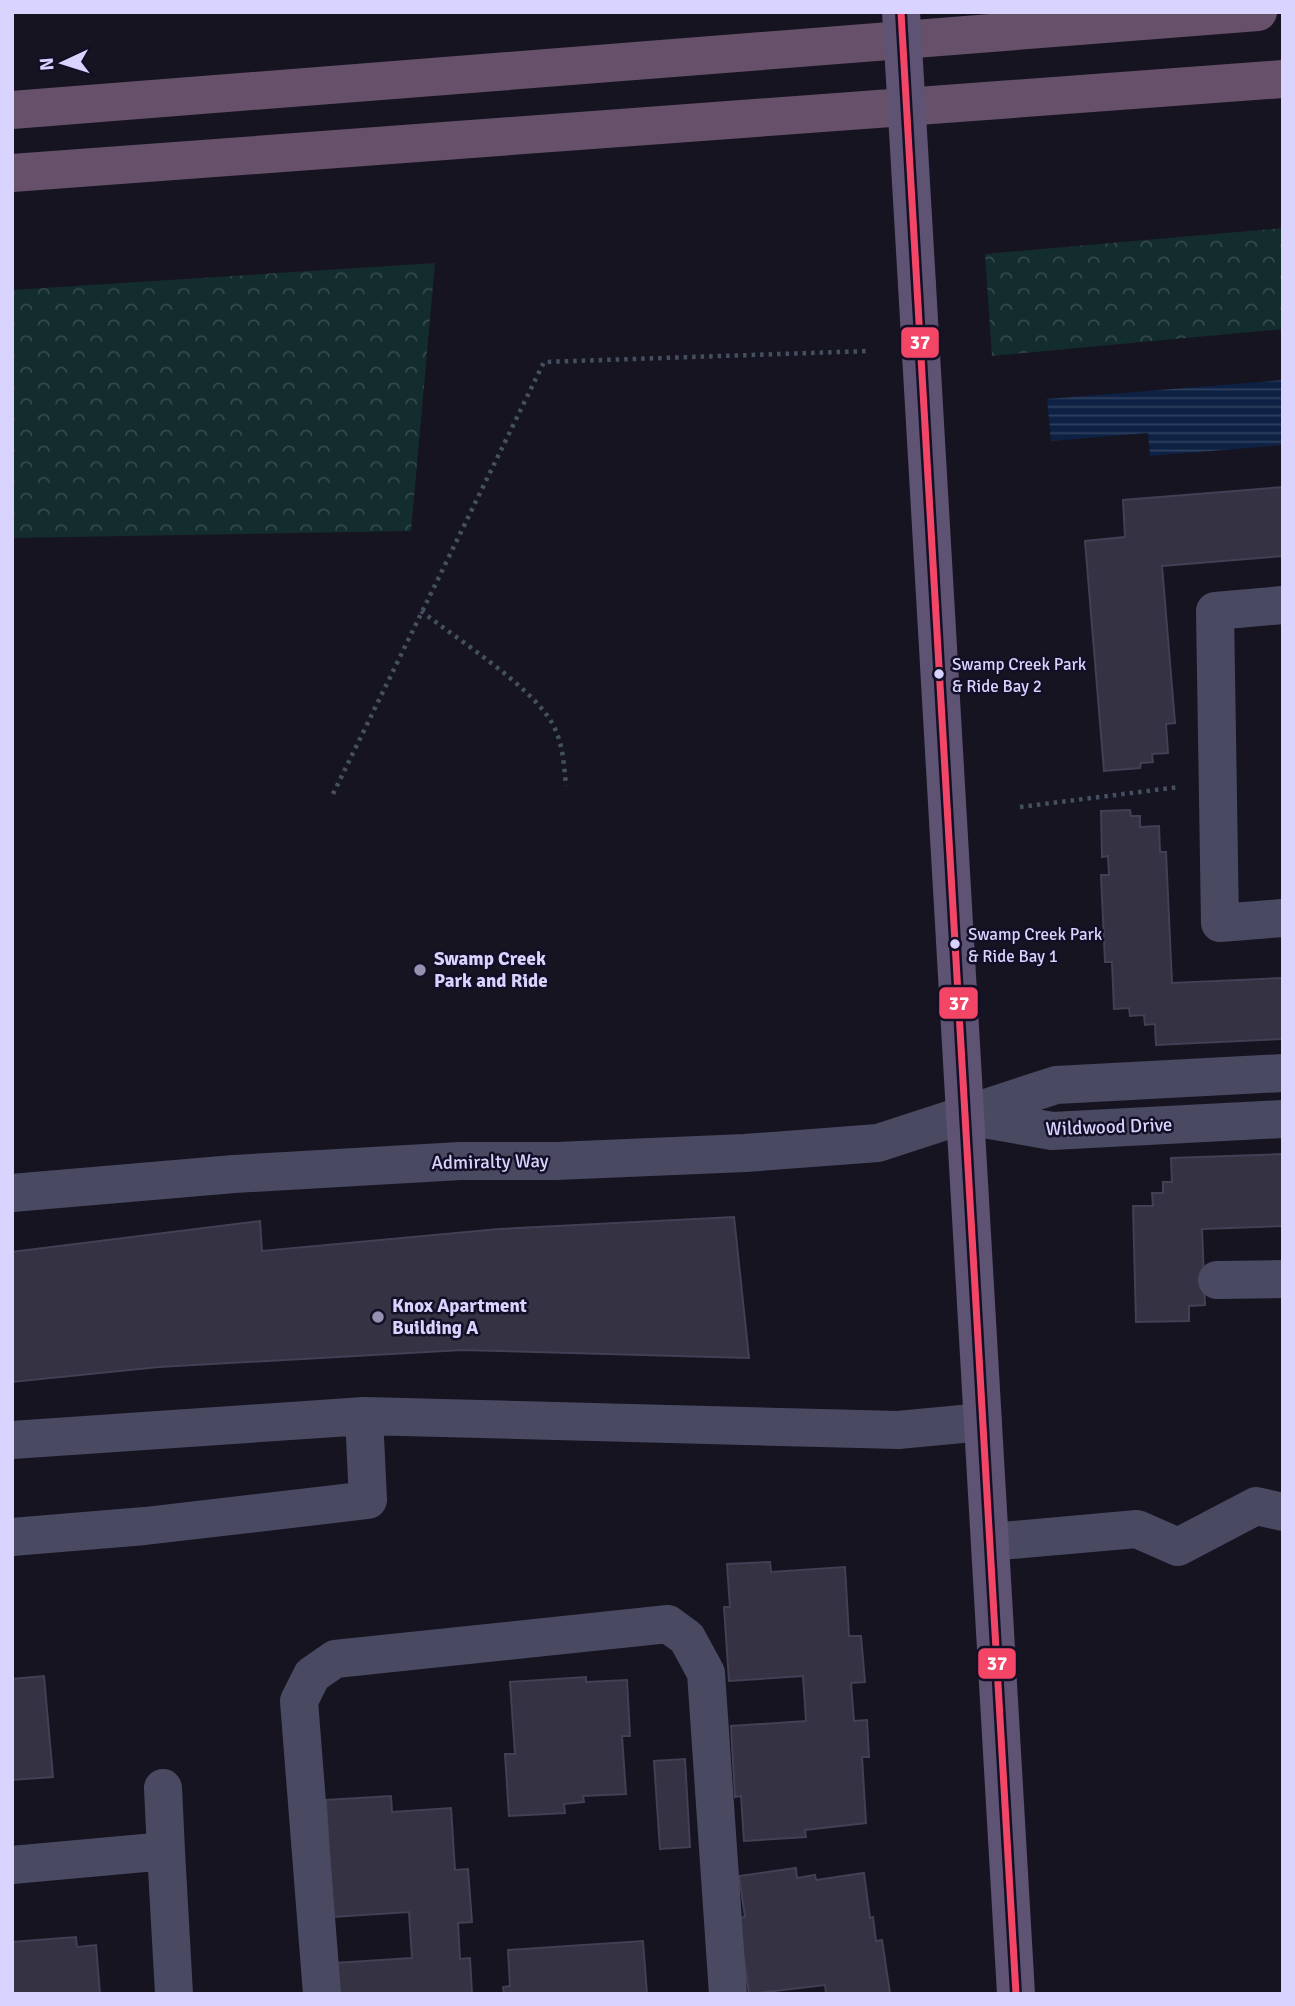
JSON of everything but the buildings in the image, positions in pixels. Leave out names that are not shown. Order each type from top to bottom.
[{"type":"highway","points":[[12,110],[1258,12]]},
{"type":"highway","points":[[12,173],[1283,79]]},
{"type":"main road","points":[[901,12],[1016,1994]]},
{"type":"street","points":[[1283,605],[1215,611],[1220,923],[1283,918]]},
{"type":"street","name":"Wildwood Drive","points":[[965,1116],[1056,1085],[1283,1073]]},
{"type":"street","name":"Wildwood Drive","points":[[965,1116],[1052,1131],[1283,1119]]},
{"type":"street","name":"Admiralty Way","points":[[12,1193],[447,1161],[556,1161],[745,1153],[878,1143],[965,1116]]},
{"type":"street","points":[[1217,1280],[1283,1279]]},
{"type":"street","points":[[12,1536],[145,1526],[368,1500],[364,1416]]},
{"type":"street","points":[[12,1440],[364,1416],[898,1430],[983,1422]]},
{"type":"street","points":[[990,1542],[1137,1529],[1178,1547],[1256,1506],[1283,1512]]},
{"type":"street","points":[[322,1994],[299,1701],[312,1675],[335,1659],[668,1624],[687,1638],[706,1673],[728,1994]]},
{"type":"street","points":[[163,1788],[174,1994]]},
{"type":"street","points":[[12,1865],[166,1851]]},
{"type":"path","points":[[333,794],[544,362],[869,351]]},
{"type":"path","points":[[421,611],[526,693],[552,722],[561,747],[566,786]]},
{"type":"path","points":[[1020,807],[1217,782]]},
{"type":"green space","points":[[1283,228],[1283,329],[992,356],[985,254]]},
{"type":"green space","points":[[435,263],[411,531],[12,538],[12,290]]},
{"type":"water","points":[[1283,380],[1283,445],[1150,456],[1148,433],[1051,441],[1047,399]]},
{"type":"transit line","name":"37","points":[[901,12],[1016,1994]]},
{"type":"place","name":"Swamp Creek Park & Ride Bay 2","points":[[939,674]]},
{"type":"place","name":"Swamp Creek Park & Ride Bay 1","points":[[955,944]]},
{"type":"place","name":"Swamp Creek Park and Ride","points":[[420,970]]},
{"type":"place","name":"Knox Apartment Building A","points":[[378,1317]]}]
